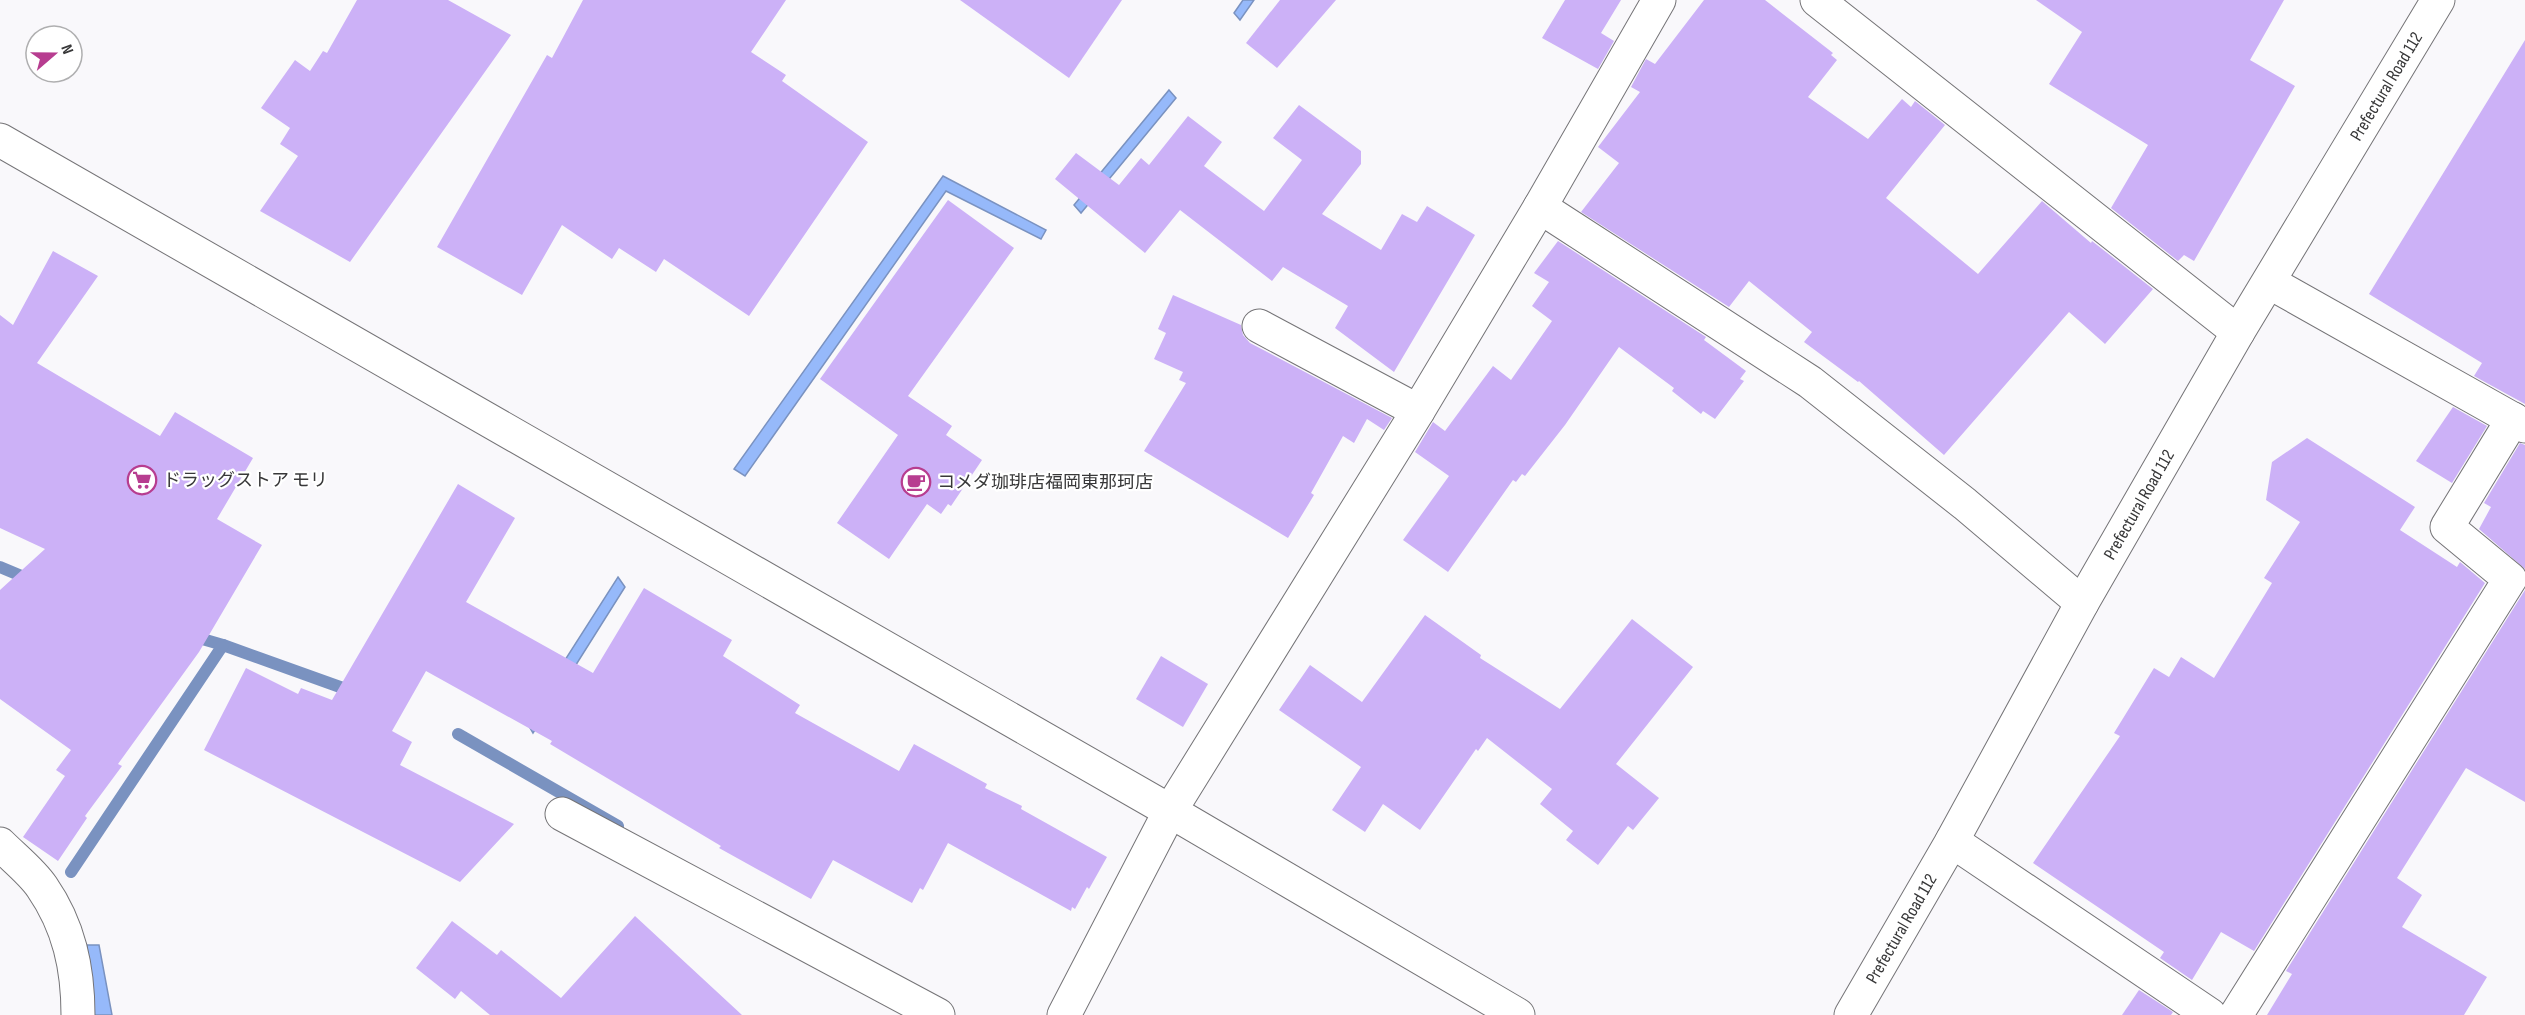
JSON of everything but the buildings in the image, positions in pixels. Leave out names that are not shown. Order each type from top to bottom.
[{"type":"street","points":[[1064,1015],[1170,811],[1418,411],[1540,207],[1659,0]]},
{"type":"street","points":[[1817,0],[2238,332]]},
{"type":"street","name":"Prefectural Road 112","points":[[1851,1015],[1952,841],[2082,603],[2238,332],[2438,0]]},
{"type":"street","points":[[0,140],[1170,811],[1518,1015]]},
{"type":"street","points":[[1540,207],[1810,382],[1965,504],[2082,603]]},
{"type":"street","points":[[2236,1015],[2510,579],[2447,527],[2519,422],[2269,282]]},
{"type":"street","points":[[1259,326],[1418,411]]},
{"type":"street","points":[[562,814],[938,1015]]},
{"type":"street","points":[[1952,841],[2210,1015]]},
{"type":"street","points":[[0,844],[41,886],[64,924],[75,962],[78,1015]]},
{"type":"water","points":[[1243,0],[1254,0],[1240,20],[1234,13]]},
{"type":"water","points":[[1169,90],[1176,98],[1081,213],[1074,205]]},
{"type":"water","points":[[943,176],[1046,230],[1041,239],[946,191],[745,476],[734,469]]},
{"type":"water","points":[[618,577],[625,587],[533,733],[526,721]]},
{"type":"water","points":[[87,945],[99,945],[112,1015],[92,1015]]},
{"type":"waterway","points":[[0,567],[31,580]]},
{"type":"waterway","points":[[192,636],[354,692]]},
{"type":"waterway","points":[[71,872],[223,645]]},
{"type":"waterway","points":[[458,734],[618,826]]},
{"type":"place","name":"ドラッグストア モリ","points":[[142,480]]},
{"type":"place","name":"コメダ珈琲店福岡東那珂店","points":[[916,482]]}]
